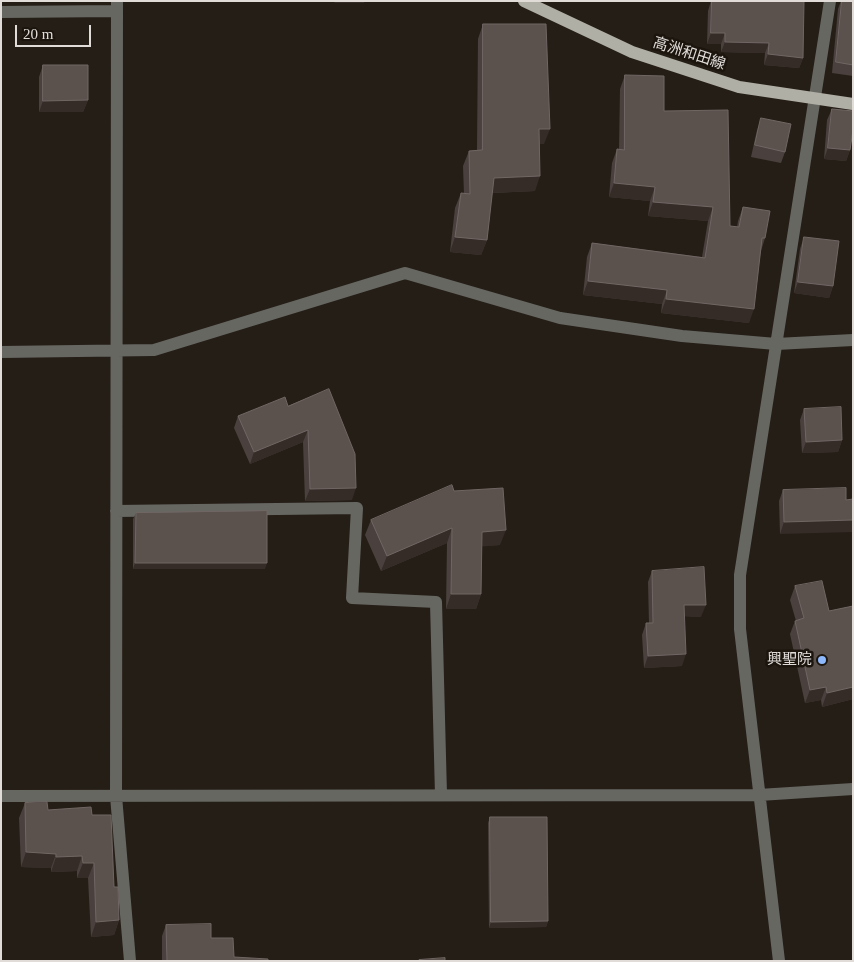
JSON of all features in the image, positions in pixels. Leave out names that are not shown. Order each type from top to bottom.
[{"type":"main road","name":"高洲和田線","points":[[524,1],[640,55],[739,87],[853,104]]},
{"type":"street","points":[[780,961],[740,628],[740,575],[830,1]]},
{"type":"street","points":[[1,12],[117,6],[115,352],[116,796],[130,961]]},
{"type":"street","points":[[1,352],[154,350],[405,274],[560,318],[682,336],[776,344],[853,340]]},
{"type":"street","points":[[116,511],[357,508],[352,598],[436,602],[441,795]]},
{"type":"street","points":[[1,796],[759,795],[853,788]]},
{"type":"building","points":[[712,1],[804,1],[803,58],[768,54],[769,43],[725,42],[725,33],[711,33]]},
{"type":"building","points":[[842,1],[853,1],[853,65],[836,62]]},
{"type":"building","points":[[483,24],[546,24],[550,129],[539,129],[540,176],[494,178],[487,240],[455,237],[461,193],[470,194],[469,151],[482,150]]},
{"type":"building","points":[[43,65],[88,65],[88,100],[43,101]]},
{"type":"building","points":[[625,75],[664,76],[664,111],[728,110],[730,226],[739,227],[743,207],[770,211],[765,238],[762,238],[754,309],[666,299],[667,290],[588,281],[592,243],[705,258],[713,207],[653,202],[655,187],[614,183],[617,149],[624,150]]},
{"type":"building","points":[[832,109],[853,111],[850,150],[828,148]]},
{"type":"building","points":[[761,118],[791,124],[785,152],[755,145]]},
{"type":"building","points":[[804,237],[839,241],[833,286],[798,282]]},
{"type":"building","points":[[329,389],[355,454],[356,488],[310,489],[308,430],[254,452],[238,416],[285,397],[288,406]]},
{"type":"building","points":[[841,407],[842,440],[806,442],[804,409]]},
{"type":"building","points":[[452,485],[454,491],[503,488],[506,530],[482,532],[481,594],[451,594],[452,528],[387,556],[371,520]]},
{"type":"building","points":[[846,488],[846,500],[853,499],[853,520],[784,522],[783,490]]},
{"type":"building","points":[[267,511],[267,563],[135,563],[136,513]]},
{"type":"building","points":[[704,567],[706,605],[684,605],[686,654],[648,656],[646,623],[653,623],[652,571]]},
{"type":"building","name":"興聖院","points":[[822,581],[829,611],[853,606],[853,687],[827,693],[826,687],[810,690],[795,621],[804,618],[795,586]]},
{"type":"building","points":[[47,802],[48,810],[91,807],[92,815],[111,815],[114,887],[118,887],[119,920],[96,922],[94,863],[83,863],[82,856],[56,857],[56,854],[26,852],[25,803]]},
{"type":"building","points":[[490,817],[547,817],[548,921],[491,922]]},
{"type":"building","points":[[211,924],[211,938],[233,938],[234,957],[268,959],[268,961],[167,961],[166,925]]},
{"type":"building","points":[[445,958],[445,961],[419,961],[419,960]]},
{"type":"place","name":"興聖院","points":[[822,660]]}]
